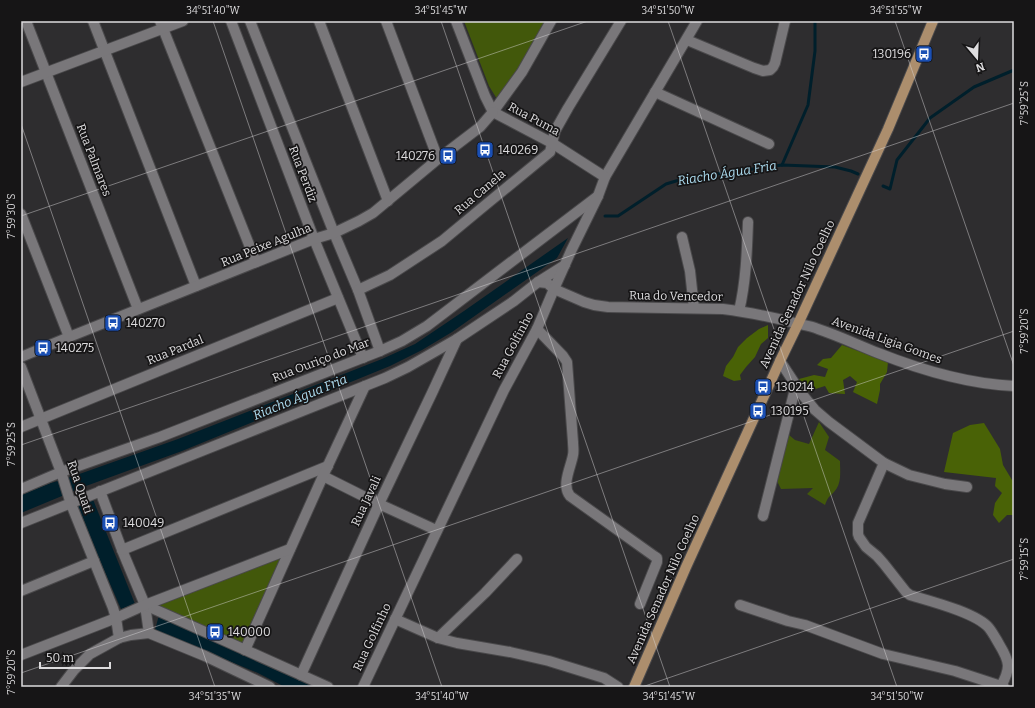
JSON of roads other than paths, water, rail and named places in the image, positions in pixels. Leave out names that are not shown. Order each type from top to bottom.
[{"type":"main road","name":"Avenida Senador Nilo Coelho","points":[[634,687],[686,567],[888,129],[933,21]]},
{"type":"street","name":"Rua Palmares","points":[[26,21],[138,309]]},
{"type":"street","points":[[93,21],[196,286]]},
{"type":"street","points":[[21,82],[104,51],[162,25],[183,21]]},
{"type":"street","name":"Rua Perdiz","points":[[231,21],[314,239],[362,358]]},
{"type":"street","name":"Rua Perdiz","points":[[250,21],[358,290],[380,351]]},
{"type":"street","points":[[319,21],[388,201]]},
{"type":"street","points":[[386,21],[438,159]]},
{"type":"street","name":"Rua Puma","points":[[456,21],[485,96],[493,112],[552,143],[605,177]]},
{"type":"street","name":"Rua Peixe Agulha","points":[[21,357],[314,239],[334,233],[373,213],[438,159],[480,127],[493,112],[522,72],[551,21]]},
{"type":"street","name":"Rua Canela","points":[[358,290],[390,275],[442,241],[550,152],[555,131],[621,21]]},
{"type":"street","name":"Rua Golfinho","points":[[363,687],[436,530],[504,390],[537,329],[565,265],[598,196],[605,177],[697,21]]},
{"type":"street","points":[[687,40],[754,68],[767,71],[772,68],[775,63],[785,21]]},
{"type":"street","points":[[162,25],[256,262]]},
{"type":"street","points":[[655,92],[770,144]]},
{"type":"street","name":"Rua Ouriço do Mar","points":[[21,489],[160,437],[402,341],[427,326],[598,196]]},
{"type":"street","points":[[21,214],[69,337]]},
{"type":"street","points":[[739,311],[743,296],[747,256],[748,222]]},
{"type":"street","points":[[682,237],[690,271],[694,308]]},
{"type":"street","points":[[21,523],[385,378],[408,367],[457,339],[514,301],[538,282],[565,265]]},
{"type":"street","points":[[538,282],[547,283],[554,289]]},
{"type":"street","name":"Rua do Vencedor","points":[[554,289],[594,305],[739,311],[773,317],[798,324]]},
{"type":"street","name":"Rua Pardal","points":[[21,427],[338,298]]},
{"type":"street","name":"Avenida Ligia Gomes","points":[[798,324],[817,328],[878,353],[920,367],[964,379],[1014,386]]},
{"type":"street","points":[[537,329],[567,362],[574,442],[573,454],[566,479],[567,493],[657,558],[657,562],[640,604]]},
{"type":"street","name":"Rua Javali","points":[[301,675],[379,504],[457,339]]},
{"type":"street","points":[[780,361],[815,410],[884,463],[909,475],[967,488]]},
{"type":"street","name":"Rua Quati","points":[[21,367],[116,618],[119,638]]},
{"type":"street","points":[[763,516],[796,385]]},
{"type":"street","points":[[245,650],[365,386]]},
{"type":"street","points":[[740,605],[812,628],[883,654],[955,672],[1002,687],[1008,669],[1008,661],[1005,653],[989,627],[970,615],[910,595],[877,556],[866,547],[859,537],[857,526],[858,523],[884,463]]},
{"type":"street","points":[[122,550],[328,466]]},
{"type":"street","points":[[323,476],[436,530]]},
{"type":"street","name":"Rua Quati","points":[[96,493],[122,550],[144,605],[149,633]]},
{"type":"street","points":[[21,655],[116,618],[144,605],[290,549]]},
{"type":"street","points":[[438,638],[485,593],[516,559]]},
{"type":"street","points":[[21,591],[94,561]]},
{"type":"street","points":[[144,605],[328,687]]},
{"type":"street","points":[[395,619],[438,638],[549,661],[604,678],[618,687]]},
{"type":"street","points":[[61,687],[74,670],[90,654],[119,638],[149,633],[205,656],[267,686]]},
{"type":"water","points":[[568,238],[557,258],[452,332],[422,350],[390,366],[182,451],[86,486],[21,513],[21,495],[51,483],[178,439],[382,359],[415,344]]},
{"type":"water","points":[[92,497],[135,604],[121,609],[77,503]]},
{"type":"water","points":[[159,615],[319,687],[285,687],[258,673],[155,630]]},
{"type":"waterway","points":[[782,165],[808,105],[815,51],[815,21]]},
{"type":"waterway","name":"Riacho Água Fria","points":[[883,186],[890,189],[897,160],[930,118],[974,87],[1014,70]]},
{"type":"waterway","name":"Riacho Água Fria","points":[[605,216],[618,216],[666,184],[686,178],[782,165],[835,167],[858,174]]},
{"type":"place","name":"130196","points":[[924,54]]},
{"type":"place","name":"140269","points":[[485,150]]},
{"type":"place","name":"140276","points":[[448,156]]},
{"type":"place","name":"140270","points":[[113,323]]},
{"type":"place","name":"140275","points":[[43,348]]},
{"type":"place","name":"130214","points":[[763,387]]},
{"type":"place","name":"130195","points":[[758,411]]},
{"type":"place","name":"140049","points":[[110,523]]},
{"type":"place","name":"140000","points":[[215,632]]}]
